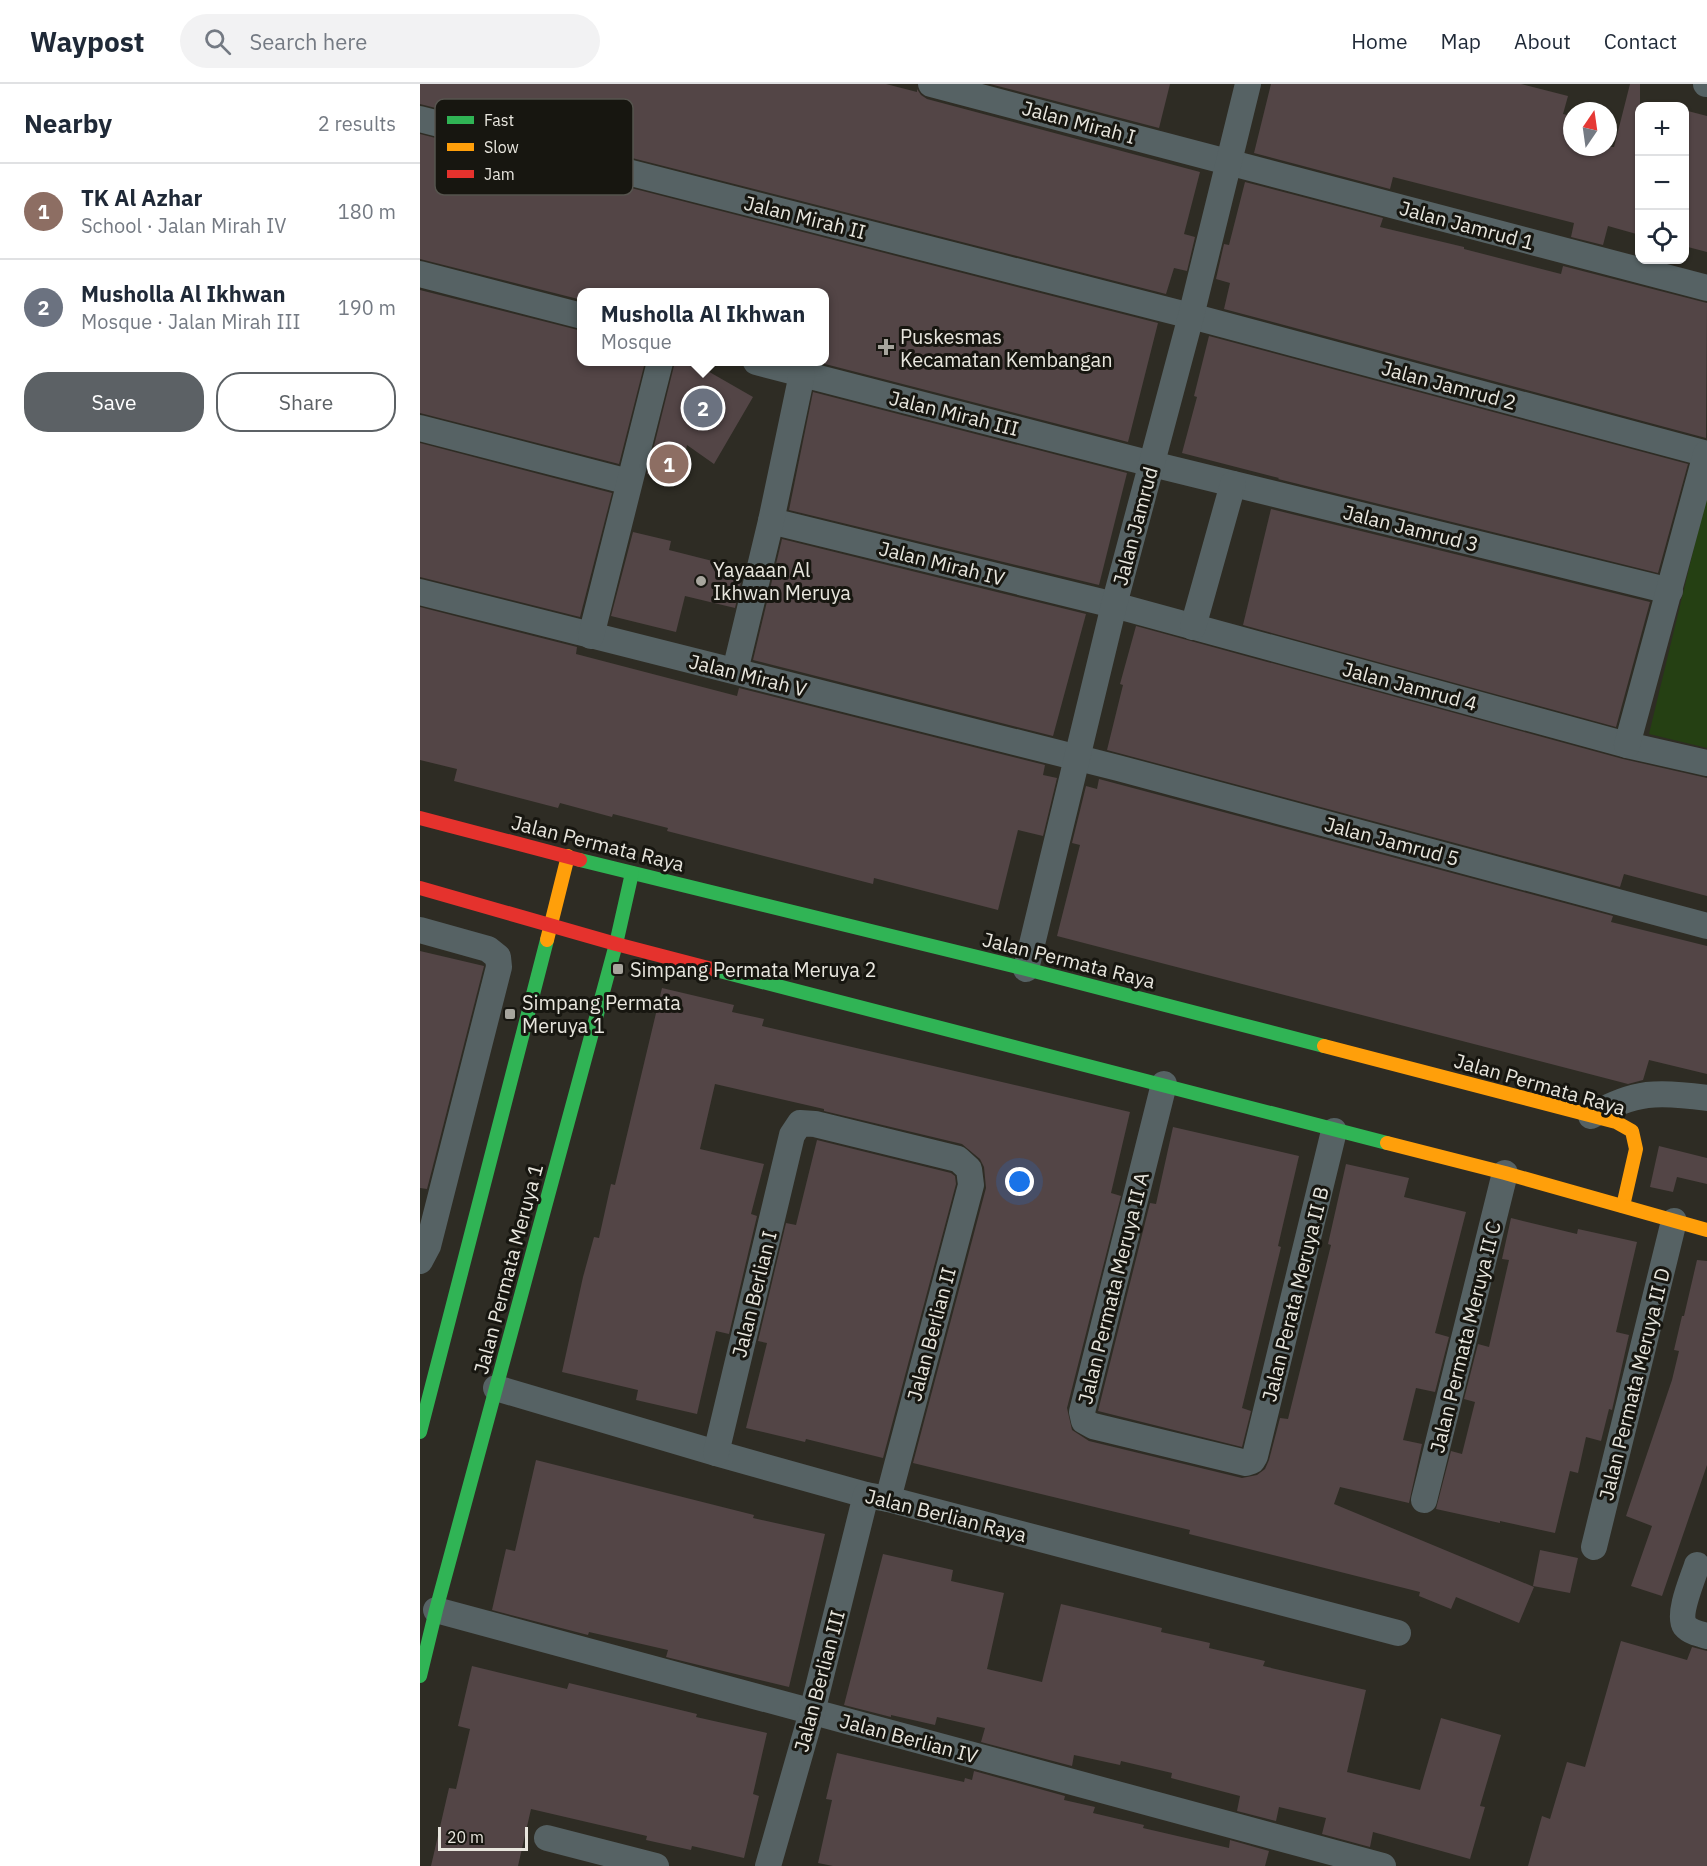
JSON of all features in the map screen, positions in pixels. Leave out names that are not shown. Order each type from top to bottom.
[{"type":"street","name":"Jalan Mirah I","points":[[931,84],[1227,162]]},
{"type":"street","name":"Jalan Jamrud","points":[[1026,969],[1114,605],[1191,316],[1248,84]]},
{"type":"street","name":"Jalan Mirah II","points":[[420,119],[435,123]]},
{"type":"street","name":"Jalan Jamrud 1","points":[[1227,162],[1707,288]]},
{"type":"street","name":"Jalan Mirah II","points":[[633,173],[1191,316]]},
{"type":"street","points":[[420,274],[577,315]]},
{"type":"street","name":"Jalan Jamrud 2","points":[[1191,316],[1707,454]]},
{"type":"street","points":[[591,636],[659,366]]},
{"type":"street","name":"Jalan Mirah III","points":[[771,366],[1152,464]]},
{"type":"street","points":[[735,671],[771,521],[802,374]]},
{"type":"street","points":[[420,428],[629,482]]},
{"type":"street","points":[[1627,745],[1707,454]]},
{"type":"street","name":"Jalan Jamrud 3","points":[[1152,464],[1670,591]]},
{"type":"street","points":[[1193,627],[1233,484]]},
{"type":"street","name":"Jalan Mirah IV","points":[[771,521],[1114,605]]},
{"type":"street","name":"Jalan Mirah V","points":[[420,592],[1077,758]]},
{"type":"street","name":"Jalan Jamrud 4","points":[[1114,605],[1627,745],[1707,763]]},
{"type":"street","name":"Jalan Jamrud 5","points":[[1077,758],[1707,926]]},
{"type":"street","name":"Jalan Permata Raya","points":[[420,818],[632,873],[1026,969],[1616,1122],[1632,1131],[1636,1149],[1623,1206]]},
{"type":"street","points":[[420,1432],[437,1340],[551,926],[568,856]]},
{"type":"street","name":"Jalan Permata Meruya 1","points":[[420,1676],[616,944],[632,873]]},
{"type":"street","points":[[420,888],[616,944],[1164,1084],[1334,1131],[1505,1173],[1707,1230]]},
{"type":"street","points":[[420,930],[488,949],[498,957],[499,967],[428,1246],[420,1260]]},
{"type":"street","name":"Jalan Permata Meruya II A","points":[[1164,1084],[1082,1412],[1084,1421],[1093,1426],[1246,1463],[1252,1461],[1255,1456]]},
{"type":"street","points":[[1591,1116],[1624,1099],[1642,1095],[1675,1094],[1707,1098]]},
{"type":"street","name":"Jalan Berlian I","points":[[716,1453],[792,1135],[800,1123],[815,1124],[958,1159],[969,1169]]},
{"type":"street","name":"Jalan Perata Meruya II B","points":[[1255,1456],[1334,1131]]},
{"type":"street","name":"Jalan Berlian II","points":[[877,1497],[971,1185],[969,1169]]},
{"type":"street","name":"Jalan Permata Meruya II C","points":[[1424,1500],[1505,1173]]},
{"type":"street","name":"Jalan Permata Meruya II D","points":[[1594,1547],[1674,1221]]},
{"type":"street","name":"Jalan Berlian Raya","points":[[496,1388],[716,1453],[877,1497],[1398,1633]]},
{"type":"street","name":"Jalan Berlian III","points":[[768,1866],[877,1497]]},
{"type":"street","points":[[1697,1565],[1682,1616],[1685,1626],[1707,1636]]},
{"type":"street","name":"Jalan Berlian IV","points":[[436,1610],[1383,1866]]},
{"type":"street","points":[[547,1838],[656,1866]]},
{"type":"green space","points":[[1707,494],[1707,748],[1649,734]]},
{"type":"building","points":[[420,84],[886,84],[917,92],[917,89],[927,99],[1200,172],[1184,234],[1195,237],[1187,271],[1174,268],[1166,294],[633,158],[633,99],[435,99],[435,108],[420,104]]},
{"type":"building","points":[[990,84],[1170,84],[1159,128]]},
{"type":"building","points":[[1271,84],[1521,84],[1568,96],[1566,102],[1563,102],[1563,156],[1617,156],[1617,135],[1630,84],[1640,84],[1640,102],[1635,102],[1635,234],[1608,226],[1603,245],[1571,237],[1574,223],[1393,177],[1390,189],[1254,153]]},
{"type":"building","points":[[1689,111],[1707,116],[1707,252],[1689,247]]},
{"type":"building","points":[[420,134],[435,138],[435,195],[633,195],[633,189],[1158,323],[1128,442],[829,365],[829,288],[577,288],[577,299],[420,259]]},
{"type":"building","points":[[1245,182],[1383,218],[1380,227],[1464,247],[1464,249],[1561,274],[1563,266],[1707,303],[1706,438],[1224,309],[1230,283],[1216,279],[1224,244],[1229,245]]},
{"type":"building","points":[[420,290],[577,330],[577,366],[644,366],[619,464],[420,413]]},
{"type":"building","points":[[1209,336],[1688,464],[1658,573],[1182,453],[1197,397],[1194,396]]},
{"type":"building","points":[[674,366],[699,366],[753,397],[714,464],[687,445],[679,483],[647,474]]},
{"type":"building","points":[[813,392],[1127,473],[1099,585],[789,510]]},
{"type":"building","points":[[420,443],[612,493],[580,617],[420,577]]},
{"type":"building","points":[[1271,509],[1650,602],[1616,727],[1243,625]]},
{"type":"building","name":"Yayaaan Al Ikhwan Meruya","points":[[633,532],[671,541],[669,550],[744,569],[735,608],[685,596],[676,632],[611,616]]},
{"type":"building","points":[[782,539],[1086,614],[1053,736],[753,660]]},
{"type":"building","points":[[420,607],[577,647],[576,654],[737,696],[739,688],[1045,765],[1043,775],[1057,778],[1043,836],[1018,830],[998,910],[874,878],[873,884],[667,831],[668,828],[613,814],[612,817],[560,803],[558,808],[454,781],[457,769],[420,760]]},
{"type":"building","points":[[1136,626],[1623,759],[1707,778],[1707,896],[1624,874],[1620,887],[1107,750],[1123,685],[1120,684]]},
{"type":"building","points":[[1099,779],[1613,916],[1611,922],[1707,946],[1707,1074],[1649,1060],[1643,1080],[1628,1084],[1057,936],[1080,845],[1072,843],[1086,786],[1097,789]]},
{"type":"building","points":[[420,951],[484,966],[427,1189],[420,1188]]},
{"type":"building","points":[[662,988],[734,1005],[732,1012],[764,1019],[762,1026],[1130,1112],[1111,1193],[1121,1196],[1067,1408],[1072,1430],[1089,1441],[1242,1478],[1257,1475],[1265,1469],[1269,1460],[1280,1418],[1288,1419],[1331,1245],[1328,1244],[1346,1164],[1409,1178],[1404,1197],[1466,1212],[1435,1333],[1449,1337],[1435,1392],[1416,1388],[1403,1440],[1422,1444],[1409,1503],[1340,1487],[1334,1504],[1534,1587],[1519,1623],[1456,1597],[1451,1609],[1419,1596],[1420,1592],[1189,1534],[1190,1530],[913,1463],[986,1188],[984,1167],[980,1159],[962,1144],[715,1084],[700,1149],[764,1164],[751,1214],[757,1216],[729,1334],[716,1331],[697,1414],[636,1400],[638,1390],[562,1372],[594,1237],[599,1238],[611,1184],[615,1185]]},
{"type":"building","points":[[1173,1127],[1299,1156],[1278,1246],[1281,1247],[1242,1408],[1251,1411],[1242,1447],[1098,1411],[1150,1203],[1156,1204]]},
{"type":"building","points":[[817,1140],[951,1173],[955,1176],[956,1184],[883,1458],[806,1439],[805,1442],[746,1428],[767,1343],[758,1341],[786,1223],[796,1225]]},
{"type":"building","points":[[1659,1146],[1707,1158],[1707,1184],[1677,1177],[1673,1192],[1650,1187]]},
{"type":"building","points":[[1511,1218],[1577,1234],[1578,1229],[1637,1242],[1616,1332],[1629,1335],[1612,1410],[1609,1409],[1601,1441],[1586,1437],[1578,1473],[1570,1471],[1555,1533],[1436,1509],[1451,1451],[1462,1454],[1475,1402],[1464,1399],[1478,1344],[1489,1347],[1509,1260],[1502,1259]]},
{"type":"building","points":[[1697,1260],[1707,1261],[1707,1465],[1662,1596],[1631,1586],[1652,1526],[1626,1516],[1672,1380],[1679,1351],[1674,1350]]},
{"type":"building","points":[[536,1460],[754,1515],[753,1518],[825,1534],[789,1687],[666,1657],[668,1650],[589,1632],[588,1635],[492,1610],[506,1549],[515,1551]]},
{"type":"building","points":[[1540,1550],[1578,1558],[1570,1593],[1533,1586]]},
{"type":"building","points":[[883,1554],[953,1570],[951,1581],[1004,1593],[987,1669],[1042,1682],[1061,1604],[1162,1628],[1161,1632],[1210,1643],[1209,1648],[1265,1661],[1263,1666],[1366,1690],[1347,1772],[1420,1790],[1441,1718],[1501,1735],[1480,1806],[1485,1807],[1470,1859],[1373,1832],[1370,1847],[1322,1834],[1326,1818],[1279,1807],[1276,1821],[1237,1811],[1240,1796],[1171,1778],[1172,1773],[1121,1761],[1120,1765],[1074,1755],[1072,1766],[981,1742],[985,1728],[937,1717],[935,1725],[844,1705]]},
{"type":"building","points":[[1621,1641],[1687,1660],[1692,1647],[1707,1651],[1707,1866],[1528,1866],[1542,1816],[1550,1819],[1567,1762],[1585,1767]]},
{"type":"building","points":[[472,1666],[567,1689],[569,1683],[697,1714],[696,1717],[767,1733],[753,1794],[759,1796],[744,1858],[692,1846],[691,1850],[646,1840],[647,1836],[531,1809],[518,1866],[431,1866],[449,1788],[456,1789],[470,1729],[458,1726]]},
{"type":"building","points":[[837,1753],[964,1782],[965,1778],[972,1780],[974,1771],[1065,1796],[1064,1800],[1095,1807],[1093,1813],[1144,1825],[1143,1828],[1229,1848],[1230,1840],[1269,1851],[1265,1866],[833,1866],[818,1863],[832,1800],[826,1799]]},
{"type":"traffic: fast","points":[[580,860],[1026,969],[1324,1046]]},
{"type":"traffic: fast","points":[[420,1676],[616,944],[632,873]]},
{"type":"traffic: fast","points":[[420,1432],[547,940]]},
{"type":"traffic: fast","points":[[712,969],[1387,1143]]},
{"type":"traffic: slow","points":[[547,940],[568,856]]},
{"type":"traffic: slow","points":[[1324,1046],[1616,1122],[1632,1131],[1636,1149],[1623,1206]]},
{"type":"traffic: slow","points":[[1387,1143],[1505,1173],[1707,1230]]},
{"type":"traffic: jam","points":[[420,818],[580,860]]},
{"type":"traffic: jam","points":[[420,888],[712,969]]},
{"type":"place","name":"Puskesmas Kecamatan Kembangan","points":[[886,347]]},
{"type":"place","name":"Musholla Al Ikhwan","points":[[703,408]]},
{"type":"place","name":"TK Al Azhar","points":[[669,464]]},
{"type":"place","name":"Yayaaan Al Ikhwan Meruya","points":[[701,581]]},
{"type":"place","name":"Simpang Permata Meruya 2","points":[[618,969]]},
{"type":"place","name":"Simpang Permata Meruya 1","points":[[510,1014]]}]
